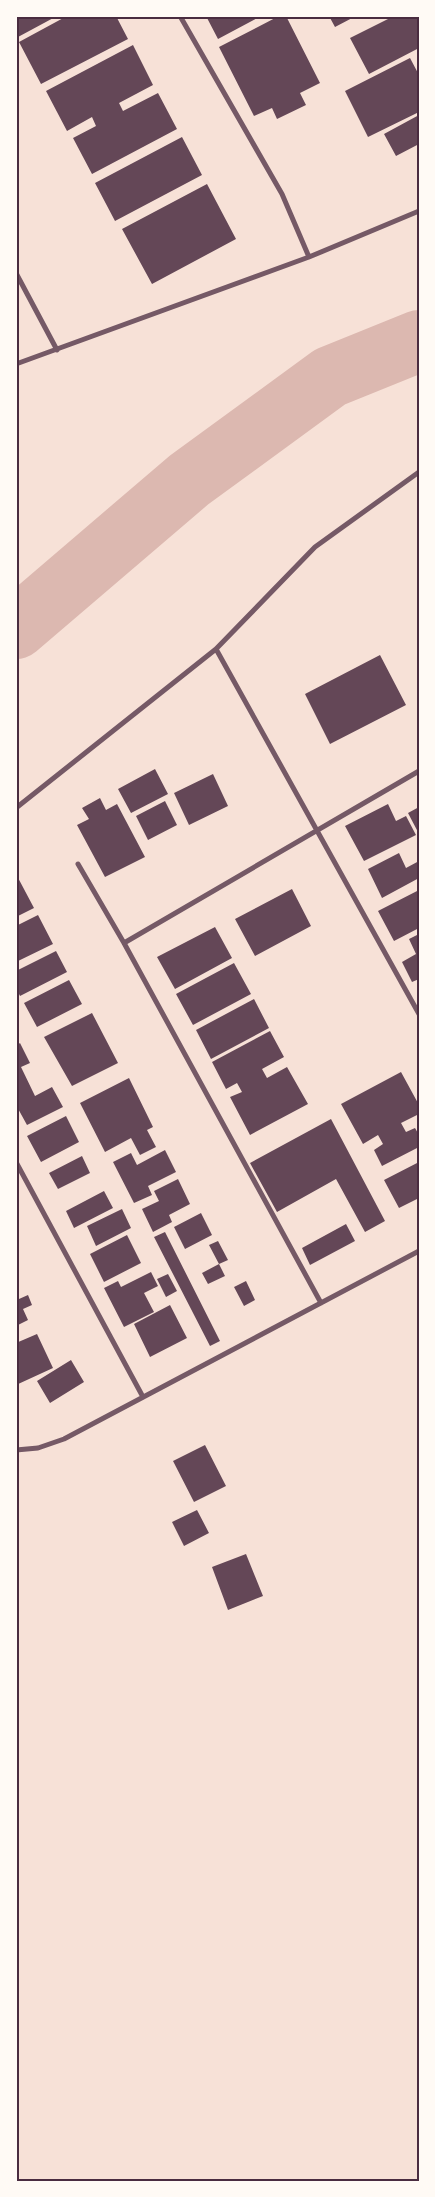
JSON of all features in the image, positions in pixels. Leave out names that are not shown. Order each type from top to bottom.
[{"type":"street","points":[[180,16],[282,194],[309,257]]},
{"type":"street","points":[[16,364],[309,257],[419,211]]},
{"type":"street","points":[[16,273],[57,350]]},
{"type":"street","points":[[16,808],[216,650],[314,547],[419,472]]},
{"type":"street","points":[[216,650],[419,1014]]},
{"type":"street","points":[[124,943],[419,771]]},
{"type":"street","points":[[78,864],[124,943],[321,1303]]},
{"type":"street","points":[[16,1162],[143,1397]]},
{"type":"street","points":[[16,1450],[38,1448],[64,1439],[419,1251]]},
{"type":"building","points":[[16,16],[57,16],[18,37]]},
{"type":"building","points":[[67,16],[116,16],[128,39],[41,84],[19,42]]},
{"type":"building","points":[[206,16],[261,16],[218,39]]},
{"type":"building","points":[[279,16],[286,16],[320,83],[300,93],[306,105],[277,119],[272,108],[254,116],[219,47]]},
{"type":"building","points":[[329,16],[356,16],[335,27]]},
{"type":"building","points":[[394,16],[419,16],[419,48],[369,74],[350,38]]},
{"type":"building","points":[[133,45],[153,85],[119,103],[123,111],[158,93],[177,129],[92,174],[73,138],[96,126],[92,117],[67,131],[46,91]]},
{"type":"building","points":[[410,58],[419,75],[419,112],[368,137],[345,91]]},
{"type":"building","points":[[419,115],[419,144],[396,156],[384,134]]},
{"type":"building","points":[[182,137],[202,175],[115,221],[95,183]]},
{"type":"building","points":[[207,184],[236,239],[152,284],[122,229]]},
{"type":"building","points":[[380,655],[406,705],[330,744],[305,694]]},
{"type":"building","points":[[155,769],[168,794],[131,813],[118,789]]},
{"type":"building","points":[[213,774],[228,806],[189,825],[174,793]]},
{"type":"building","points":[[100,798],[106,810],[117,804],[145,857],[105,877],[77,825],[89,819],[82,808]]},
{"type":"building","points":[[165,801],[177,825],[148,840],[136,816]]},
{"type":"building","points":[[388,804],[396,821],[406,816],[416,835],[364,861],[345,826]]},
{"type":"building","points":[[419,807],[419,834],[408,813]]},
{"type":"building","points":[[399,853],[406,868],[419,861],[419,878],[382,898],[368,869]]},
{"type":"building","points":[[16,874],[34,908],[16,917]]},
{"type":"building","points":[[292,889],[311,926],[255,956],[235,919]]},
{"type":"building","points":[[419,890],[419,928],[394,941],[378,911]]},
{"type":"building","points":[[38,915],[53,944],[16,962],[16,926]]},
{"type":"building","points":[[215,927],[232,958],[175,989],[157,957]]},
{"type":"building","points":[[419,934],[419,979],[412,982],[402,962],[416,954],[409,939]]},
{"type":"building","points":[[56,951],[67,972],[20,996],[16,988],[16,971]]},
{"type":"building","points":[[234,963],[251,994],[193,1025],[176,994]]},
{"type":"building","points":[[69,980],[82,1004],[37,1027],[24,1003]]},
{"type":"building","points":[[254,999],[269,1028],[211,1059],[196,1030]]},
{"type":"building","points":[[92,1013],[118,1063],[72,1086],[44,1037]]},
{"type":"building","points":[[270,1031],[284,1057],[262,1069],[267,1078],[287,1067],[308,1104],[250,1135],[230,1097],[242,1092],[237,1083],[226,1089],[212,1062]]},
{"type":"building","points":[[20,1043],[30,1063],[21,1067],[35,1096],[52,1087],[63,1107],[27,1125],[16,1105],[18,1105],[16,1101],[16,1046]]},
{"type":"building","points":[[401,1072],[419,1105],[419,1114],[401,1123],[406,1132],[415,1128],[419,1135],[419,1147],[382,1166],[374,1150],[383,1144],[378,1135],[363,1144],[341,1104]]},
{"type":"building","points":[[129,1078],[153,1127],[147,1130],[156,1147],[140,1155],[131,1138],[105,1152],[80,1103]]},
{"type":"building","points":[[66,1116],[79,1142],[41,1162],[27,1136]]},
{"type":"building","points":[[331,1119],[385,1221],[365,1232],[336,1179],[277,1212],[250,1163]]},
{"type":"building","points":[[165,1150],[176,1172],[148,1186],[152,1195],[134,1203],[113,1162],[131,1153],[137,1165]]},
{"type":"building","points":[[82,1156],[90,1173],[58,1189],[49,1173]]},
{"type":"building","points":[[419,1162],[419,1198],[399,1208],[384,1180]]},
{"type":"building","points":[[178,1179],[190,1204],[169,1215],[172,1222],[153,1232],[142,1209],[159,1201],[154,1191]]},
{"type":"building","points":[[104,1191],[113,1208],[74,1228],[66,1211]]},
{"type":"building","points":[[122,1209],[131,1228],[96,1246],[87,1226]]},
{"type":"building","points":[[201,1213],[212,1235],[185,1249],[174,1227]]},
{"type":"building","points":[[346,1224],[355,1241],[310,1265],[302,1248]]},
{"type":"building","points":[[165,1232],[220,1341],[210,1346],[154,1237]]},
{"type":"building","points":[[127,1235],[141,1263],[104,1282],[90,1254]]},
{"type":"building","points":[[218,1241],[228,1260],[219,1264],[209,1245]]},
{"type":"building","points":[[219,1264],[225,1276],[208,1284],[202,1273]]},
{"type":"building","points":[[151,1272],[158,1286],[144,1293],[154,1312],[124,1327],[104,1288],[118,1281],[121,1287]]},
{"type":"building","points":[[168,1274],[177,1291],[166,1297],[157,1279]]},
{"type":"building","points":[[246,1281],[255,1300],[244,1306],[234,1287]]},
{"type":"building","points":[[28,1295],[32,1305],[23,1309],[28,1320],[16,1326],[16,1297],[19,1299]]},
{"type":"building","points":[[170,1305],[187,1338],[150,1357],[134,1324]]},
{"type":"building","points":[[37,1334],[53,1368],[16,1385],[16,1343]]},
{"type":"building","points":[[71,1360],[84,1382],[50,1403],[37,1381]]},
{"type":"building","points":[[205,1445],[226,1486],[194,1502],[173,1461]]},
{"type":"building","points":[[197,1510],[209,1533],[184,1546],[172,1522]]},
{"type":"building","points":[[246,1554],[263,1596],[228,1610],[212,1567]]},
{"type":"waterway","points":[[16,628],[189,480],[330,377],[419,341]]}]
